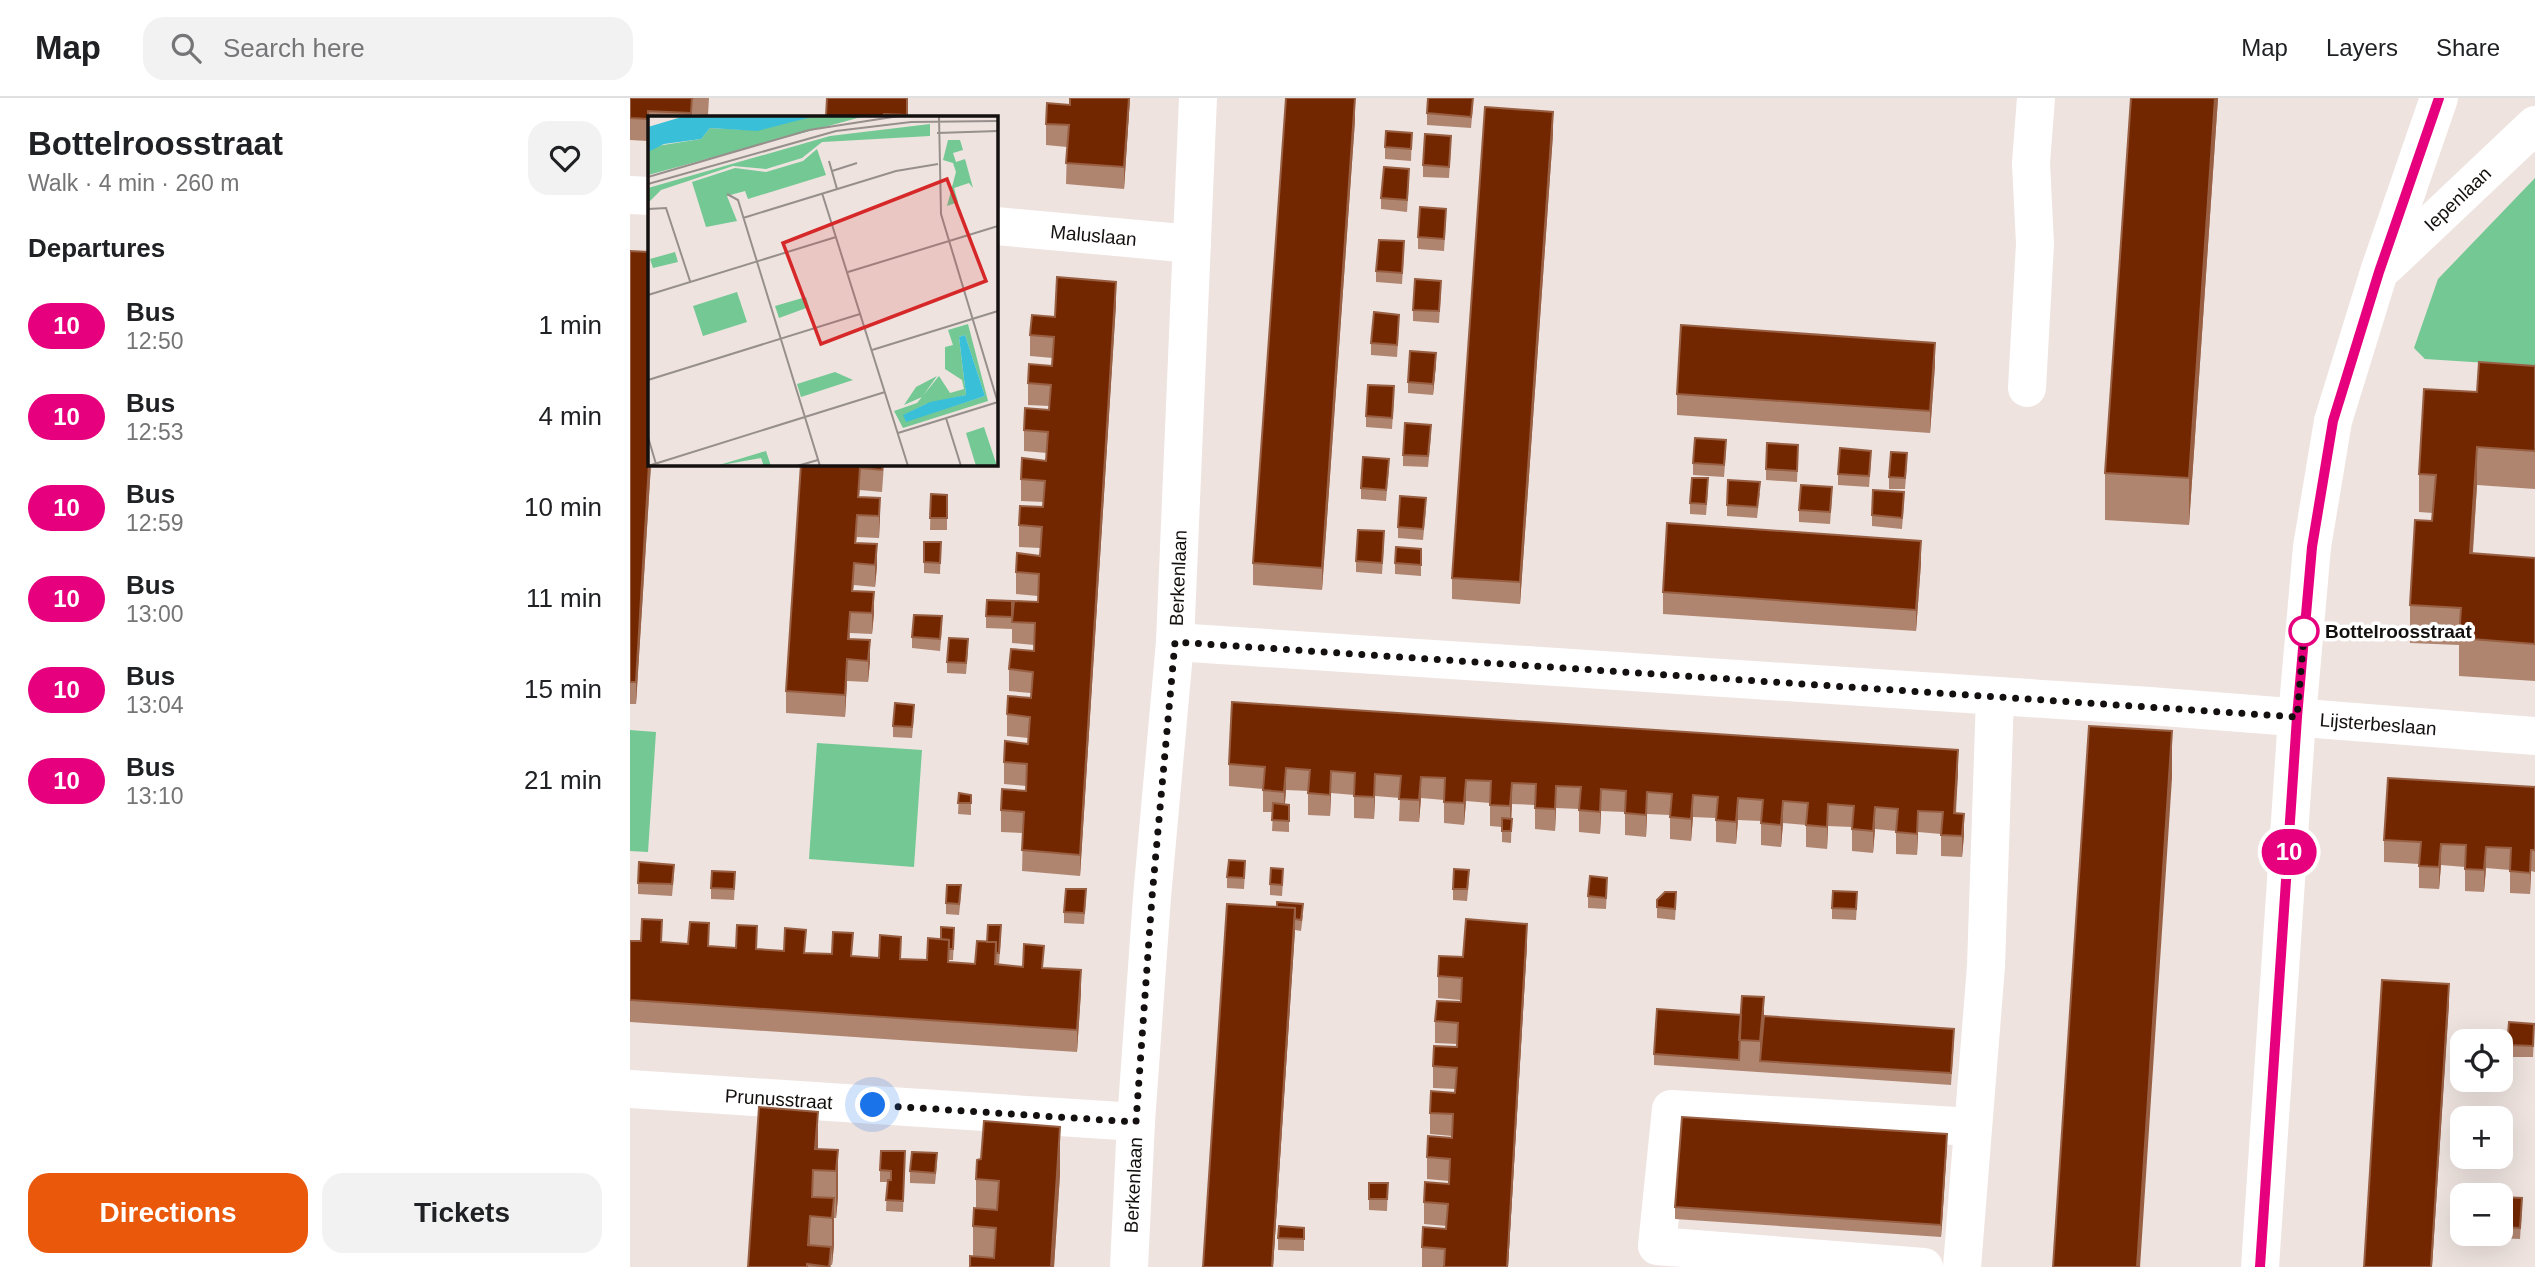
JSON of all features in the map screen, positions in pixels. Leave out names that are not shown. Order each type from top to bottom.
[{"type":"street","name":"Berkenlaan","points":[[1129,1267],[1152,897],[1175,642],[1198,98]]},
{"type":"street","points":[[2027,388],[2035,244],[2031,163],[2036,98]]},
{"type":"street","name":"Iepenlaan","points":[[2260,1267],[2297,717],[2312,547],[2333,421],[2379,272],[2440,98]]},
{"type":"street","name":"Iepenlaan","points":[[2379,272],[2535,125]]},
{"type":"street","points":[[630,195],[648,196]]},
{"type":"street","name":"Maluslaan","points":[[998,226],[1192,244]]},
{"type":"street","name":"Lijsterbeslaan","points":[[1175,642],[1995,696],[2535,736]]},
{"type":"street","points":[[1962,1267],[1986,967],[1995,696]]},
{"type":"street","name":"Prunusstraat","points":[[630,1089],[1136,1122]]},
{"type":"street","points":[[1924,1267],[1657,1246],[1671,1109],[1973,1127]]},
{"type":"green space","points":[[2535,178],[2535,366],[2425,359],[2414,348],[2438,279]]},
{"type":"green space","points":[[630,730],[656,732],[648,852],[630,851]]},
{"type":"green space","points":[[817,743],[922,750],[914,867],[809,859]]},
{"type":"building","points":[[630,98],[692,98],[691,113],[648,111],[648,119],[630,118]]},
{"type":"building","points":[[827,98],[907,98],[907,115],[826,116]]},
{"type":"building","points":[[1070,98],[1129,98],[1124,167],[1066,163],[1069,125],[1046,124],[1047,103],[1070,105]]},
{"type":"building","points":[[1286,98],[1355,98],[1322,568],[1253,563]]},
{"type":"building","points":[[1428,98],[1473,98],[1471,117],[1427,113]]},
{"type":"building","points":[[2131,98],[2215,98],[2189,478],[2105,473]]},
{"type":"building","points":[[1485,107],[1553,112],[1520,582],[1452,578]]},
{"type":"building","points":[[1386,131],[1412,133],[1411,149],[1385,147]]},
{"type":"building","points":[[1425,134],[1451,136],[1449,167],[1423,165]]},
{"type":"building","points":[[1384,167],[1409,169],[1407,200],[1381,198]]},
{"type":"building","points":[[1420,207],[1446,209],[1444,239],[1418,237]]},
{"type":"building","points":[[1379,240],[1404,241],[1402,273],[1376,271]]},
{"type":"building","points":[[630,251],[648,252],[649,466],[636,682],[630,682]]},
{"type":"building","points":[[1057,277],[1116,282],[1080,855],[1022,850],[1024,812],[1001,810],[1002,789],[1026,791],[1027,764],[1004,762],[1005,741],[1028,744],[1030,717],[1007,714],[1008,696],[1031,698],[1033,672],[1009,669],[1011,649],[1034,651],[1035,623],[1012,622],[1014,601],[1038,602],[1039,574],[1016,572],[1017,553],[1040,556],[1042,527],[1019,525],[1020,506],[1043,507],[1045,481],[1021,479],[1022,458],[1046,461],[1048,432],[1024,430],[1025,408],[1049,410],[1051,385],[1028,383],[1029,364],[1052,366],[1054,337],[1030,335],[1032,315],[1055,317]]},
{"type":"building","points":[[1415,279],[1441,281],[1439,311],[1413,310]]},
{"type":"building","points":[[1374,312],[1399,315],[1397,345],[1371,343]]},
{"type":"building","points":[[1681,325],[1935,343],[1930,411],[1677,394]]},
{"type":"building","points":[[1410,351],[1436,353],[1433,384],[1408,382]]},
{"type":"building","points":[[2479,362],[2535,366],[2535,451],[2477,447],[2470,553],[2535,558],[2535,644],[2459,638],[2461,608],[2410,605],[2415,520],[2432,521],[2436,475],[2419,474],[2424,389],[2477,392]]},
{"type":"building","points":[[1368,385],[1394,386],[1392,418],[1366,416]]},
{"type":"building","points":[[1405,423],[1431,425],[1428,456],[1403,455]]},
{"type":"building","points":[[1695,438],[1726,440],[1724,465],[1693,463]]},
{"type":"building","points":[[1767,443],[1798,445],[1797,471],[1766,469]]},
{"type":"building","points":[[1840,448],[1871,451],[1869,476],[1838,474]]},
{"type":"building","points":[[1891,452],[1907,453],[1905,478],[1889,477]]},
{"type":"building","points":[[1363,457],[1389,459],[1386,490],[1361,488]]},
{"type":"building","points":[[801,466],[883,466],[882,470],[860,468],[858,497],[880,498],[879,516],[857,515],[855,543],[877,544],[875,565],[854,563],[852,591],[874,592],[872,613],[850,612],[848,639],[870,640],[868,661],[847,659],[845,695],[786,691]]},
{"type":"building","points":[[1692,478],[1708,478],[1706,504],[1690,503]]},
{"type":"building","points":[[1728,480],[1760,482],[1757,507],[1727,505]]},
{"type":"building","points":[[1801,485],[1832,487],[1830,512],[1799,510]]},
{"type":"building","points":[[1873,490],[1904,492],[1902,518],[1872,515]]},
{"type":"building","points":[[931,494],[947,495],[947,518],[930,518]]},
{"type":"building","points":[[1400,496],[1426,498],[1423,529],[1398,527]]},
{"type":"building","points":[[1667,523],[1921,541],[1916,610],[1663,592]]},
{"type":"building","points":[[1358,530],[1384,531],[1382,563],[1356,561]]},
{"type":"building","points":[[924,542],[941,542],[940,563],[924,562]]},
{"type":"building","points":[[1396,547],[1421,549],[1421,565],[1395,563]]},
{"type":"building","points":[[987,600],[1012,601],[1012,617],[986,616]]},
{"type":"building","points":[[914,615],[942,616],[940,639],[912,637]]},
{"type":"building","points":[[949,638],[968,639],[966,663],[947,662]]},
{"type":"building","points":[[1232,702],[1958,750],[1954,813],[1964,814],[1962,836],[1941,835],[1943,812],[1918,811],[1917,834],[1896,832],[1898,809],[1875,807],[1873,831],[1852,829],[1854,806],[1828,804],[1827,827],[1806,825],[1808,803],[1783,801],[1781,825],[1761,823],[1763,800],[1738,798],[1736,822],[1716,820],[1718,797],[1693,795],[1691,819],[1670,817],[1672,794],[1647,792],[1646,815],[1625,813],[1626,791],[1601,789],[1600,812],[1579,810],[1581,787],[1556,786],[1555,809],[1535,808],[1536,784],[1512,783],[1510,806],[1490,805],[1491,781],[1466,780],[1464,803],[1444,802],[1445,778],[1421,777],[1419,800],[1399,799],[1401,776],[1375,774],[1374,797],[1354,796],[1355,773],[1331,771],[1330,795],[1308,793],[1310,770],[1286,768],[1284,792],[1263,790],[1265,767],[1229,764]]},
{"type":"building","points":[[895,703],[914,705],[912,727],[893,726]]},
{"type":"building","points":[[2089,726],[2172,731],[2137,1267],[2053,1267]]},
{"type":"building","points":[[2388,778],[2535,787],[2535,850],[2531,850],[2530,873],[2510,871],[2511,848],[2486,847],[2484,870],[2465,869],[2466,845],[2441,844],[2439,867],[2419,866],[2421,842],[2384,840]]},
{"type":"building","points":[[959,793],[971,795],[971,803],[958,803]]},
{"type":"building","points":[[1273,803],[1289,805],[1289,821],[1272,820]]},
{"type":"building","points":[[1502,818],[1512,819],[1511,831],[1502,831]]},
{"type":"building","points":[[1229,860],[1245,861],[1244,878],[1227,877]]},
{"type":"building","points":[[639,862],[674,865],[672,884],[638,883]]},
{"type":"building","points":[[1271,868],[1283,869],[1282,885],[1270,884]]},
{"type":"building","points":[[1454,869],[1469,870],[1467,889],[1453,889]]},
{"type":"building","points":[[712,871],[735,872],[734,889],[711,888]]},
{"type":"building","points":[[1590,876],[1607,878],[1606,898],[1588,896]]},
{"type":"building","points":[[947,885],[961,885],[959,904],[946,903]]},
{"type":"building","points":[[1066,889],[1086,889],[1084,913],[1064,912]]},
{"type":"building","points":[[1833,891],[1857,892],[1856,909],[1832,908]]},
{"type":"building","points":[[1665,892],[1676,892],[1675,909],[1657,907],[1657,900]]},
{"type":"building","points":[[1277,902],[1303,904],[1301,920],[1295,919],[1295,908],[1277,907]]},
{"type":"building","points":[[1227,904],[1295,908],[1272,1267],[1203,1267]]},
{"type":"building","points":[[642,919],[662,920],[661,942],[688,944],[690,922],[709,923],[708,946],[736,948],[737,925],[757,926],[756,949],[784,951],[785,928],[806,930],[804,953],[832,954],[833,932],[853,933],[851,956],[879,958],[880,935],[901,937],[900,959],[927,960],[928,938],[949,940],[948,962],[975,964],[977,941],[996,942],[995,964],[1023,967],[1024,944],[1044,946],[1042,968],[1081,970],[1077,1030],[630,1000],[630,941],[641,941]]},
{"type":"building","points":[[1466,919],[1527,924],[1507,1267],[1444,1267],[1445,1249],[1422,1247],[1423,1227],[1446,1229],[1448,1204],[1424,1202],[1425,1182],[1449,1184],[1450,1159],[1427,1157],[1428,1136],[1452,1138],[1453,1114],[1430,1113],[1431,1091],[1455,1093],[1457,1068],[1433,1066],[1434,1046],[1457,1047],[1458,1023],[1435,1021],[1437,1001],[1461,1002],[1462,978],[1438,976],[1439,956],[1463,957]]},
{"type":"building","points":[[988,925],[1001,925],[999,953],[996,953],[996,942],[987,942]]},
{"type":"building","points":[[941,927],[954,928],[953,949],[949,949],[949,940],[941,939]]},
{"type":"building","points":[[2382,980],[2449,984],[2431,1267],[2364,1267]]},
{"type":"building","points":[[1742,996],[1764,997],[1760,1041],[1739,1040]]},
{"type":"building","points":[[1657,1009],[1741,1015],[1739,1060],[1654,1054]]},
{"type":"building","points":[[1764,1016],[1954,1029],[1951,1073],[1760,1061]]},
{"type":"building","points":[[2509,1022],[2534,1024],[2533,1046],[2513,1045],[2513,1029],[2508,1029]]},
{"type":"building","points":[[759,1107],[818,1112],[815,1149],[838,1150],[836,1171],[813,1170],[812,1197],[834,1198],[832,1218],[810,1216],[808,1245],[831,1247],[829,1267],[807,1264],[807,1267],[748,1267]]},
{"type":"building","points":[[1682,1117],[1947,1134],[1941,1225],[1675,1207]]},
{"type":"building","points":[[984,1121],[1060,1127],[1051,1267],[970,1267],[970,1256],[994,1258],[996,1228],[973,1226],[974,1208],[997,1210],[999,1181],[976,1179],[977,1160],[981,1159]]},
{"type":"building","points":[[881,1151],[905,1151],[903,1201],[886,1200],[891,1171],[880,1170]]},
{"type":"building","points":[[912,1152],[937,1153],[935,1173],[910,1171]]},
{"type":"building","points":[[1369,1183],[1388,1183],[1387,1199],[1369,1199]]},
{"type":"building","points":[[2513,1198],[2522,1198],[2520,1228],[2513,1228]]},
{"type":"building","points":[[1279,1226],[1304,1228],[1304,1239],[1278,1238]]},
{"type":"bus line","name":"10","points":[[2260,1267],[2300,675],[2312,547],[2333,421],[2379,272],[2439,98]]},
{"type":"place","name":"Bottelroosstraat","points":[[2304,631]]},
{"type":"route","points":[[873,1105],[1136,1122],[1152,897],[1175,642],[2297,717],[2305,624],[2304,631]]}]
